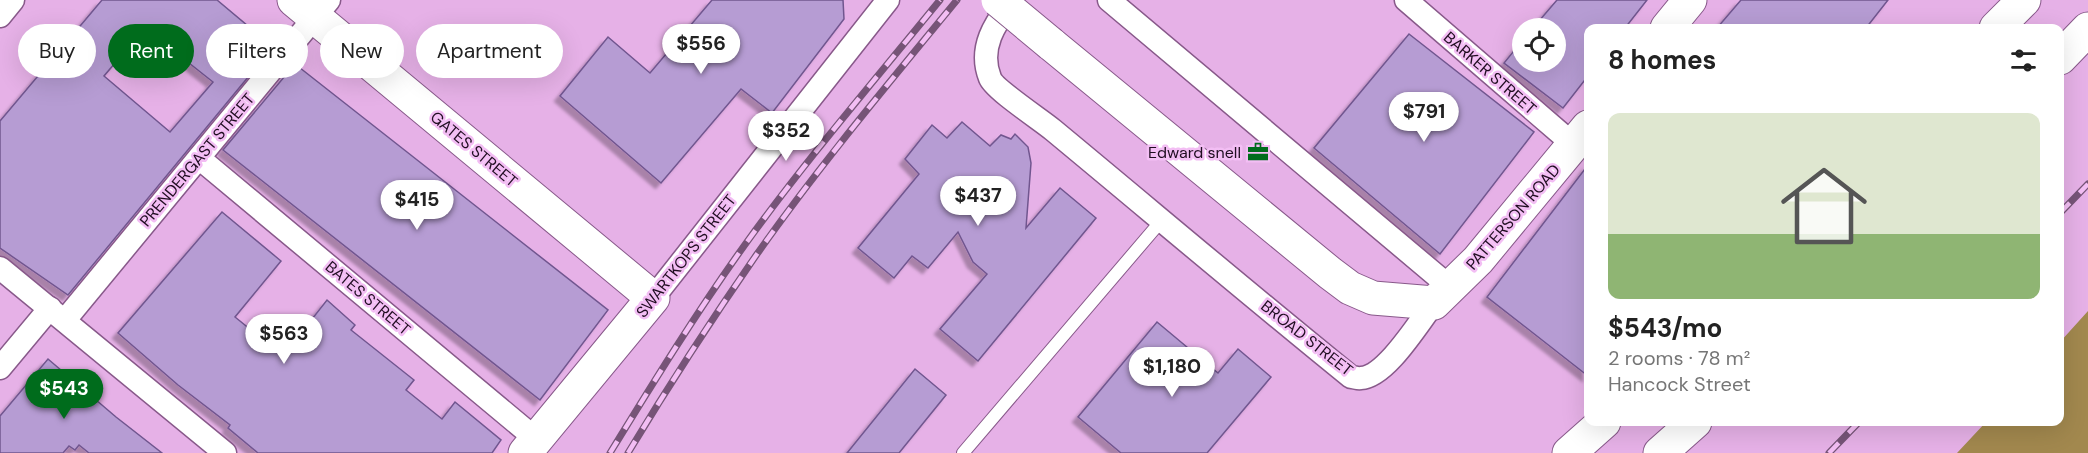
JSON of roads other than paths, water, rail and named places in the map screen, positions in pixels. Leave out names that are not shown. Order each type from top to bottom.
[{"type":"main road","points":[[998,0],[1300,250],[1350,288],[1373,298],[1442,295]]},
{"type":"main road","name":"GATES STREET","points":[[313,6],[653,298]]},
{"type":"main road","points":[[2064,54],[2088,29]]},
{"type":"main road","name":"PATTERSON ROAD","points":[[1442,295],[1478,260],[1581,136]]},
{"type":"main road","name":"SWARTKOPS STREET","points":[[531,446],[653,298]]},
{"type":"main road","points":[[1569,453],[1599,426]]},
{"type":"main road","points":[[1660,453],[1690,426]]},
{"type":"street","points":[[0,16],[13,0]]},
{"type":"street","name":"SWARTKOPS STREET","points":[[653,298],[888,0]]},
{"type":"street","name":"BROAD STREET","points":[[1013,0],[989,37],[985,54],[991,81],[1050,127],[1351,376],[1361,378],[1381,368],[1442,295]]},
{"type":"street","points":[[1109,0],[1442,295]]},
{"type":"street","name":"BARKER STREET","points":[[1406,0],[1581,136]]},
{"type":"street","name":"PRENDERGAST STREET","points":[[0,368],[58,314],[199,158],[313,6]]},
{"type":"street","name":"BATES STREET","points":[[199,158],[531,446]]},
{"type":"street","points":[[0,268],[225,453]]},
{"type":"lane","points":[[963,453],[1162,220]]},
{"type":"railway","points":[[610,453],[692,322],[767,214],[940,0]]},
{"type":"railway","points":[[628,453],[757,254],[855,125],[957,0]]},
{"type":"railway","points":[[2064,209],[2088,184]]},
{"type":"railway","points":[[1829,453],[1855,426]]},
{"type":"place","name":"Edward snell","points":[[1258,152]]}]
